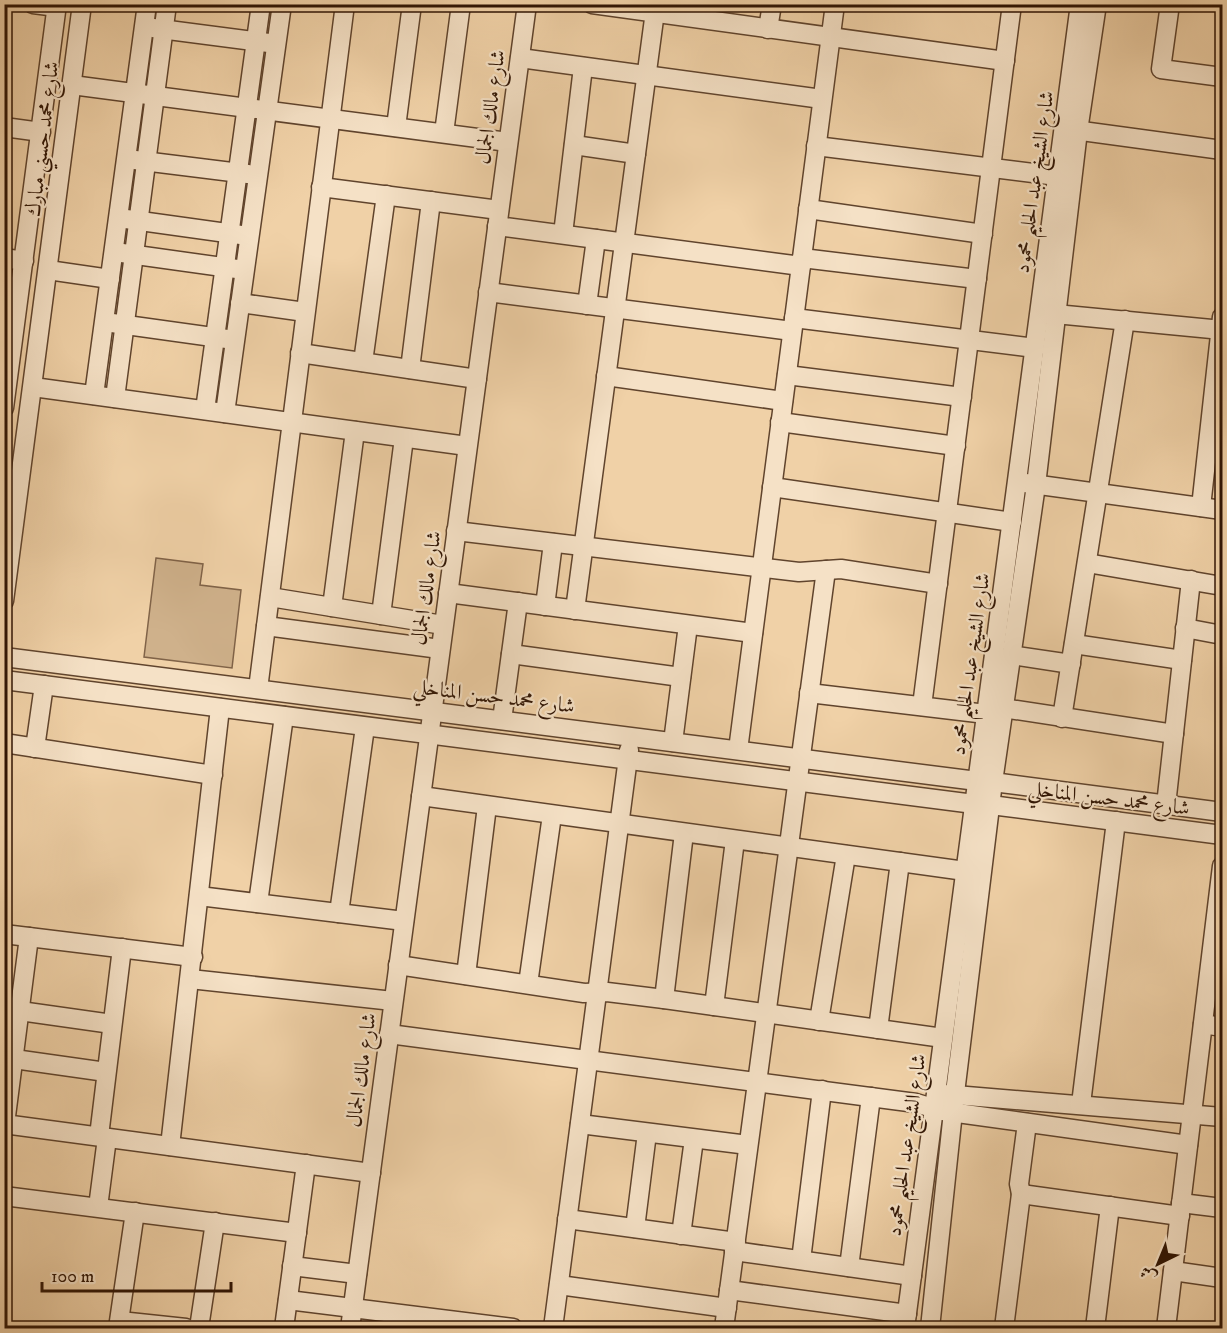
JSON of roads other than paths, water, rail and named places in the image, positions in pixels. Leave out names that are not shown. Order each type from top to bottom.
[{"type":"street","points":[[33,4],[57,6]]},
{"type":"street","name":"شارع محمد حسني مبارك","points":[[4,601],[82,4]]},
{"type":"street","points":[[94,395],[147,4]]},
{"type":"street","points":[[114,398],[167,4]]},
{"type":"street","points":[[205,410],[261,4]]},
{"type":"street","points":[[225,413],[282,4]]},
{"type":"street","points":[[258,689],[345,4]]},
{"type":"street","points":[[396,127],[412,4]]},
{"type":"street","points":[[444,134],[461,4]]},
{"type":"street","name":"شارع مالك الجمال","points":[[352,1314],[527,4]]},
{"type":"street","points":[[592,4],[720,13],[768,29],[1005,61]]},
{"type":"street","points":[[768,29],[772,4]]},
{"type":"street","points":[[738,750],[835,4]]},
{"type":"street","points":[[922,706],[1012,4]]},
{"type":"street","name":"شارع الشيخ عبد الحليم محمود","points":[[930,1329],[982,805],[995,711],[1012,522],[1035,348],[1048,313],[1071,130],[1080,4]]},
{"type":"street","name":"شارع الشيخ عبد الحليم محمود","points":[[995,711],[1011,655],[1036,485],[1057,176],[1071,130],[1097,4]]},
{"type":"street","points":[[1170,4],[1161,69],[1222,77]]},
{"type":"street","name":"شارع محمد حسني مبارك","points":[[5,398],[57,6]]},
{"type":"street","points":[[575,610],[655,9]]},
{"type":"street","points":[[144,27],[276,44]]},
{"type":"street","points":[[520,58],[822,99]]},
{"type":"street","points":[[563,234],[583,67]]},
{"type":"street","points":[[72,86],[508,142]]},
{"type":"street","points":[[4,127],[41,132]]},
{"type":"street","points":[[1071,130],[1222,150]]},
{"type":"street","points":[[574,145],[636,154]]},
{"type":"street","points":[[816,146],[1057,176]]},
{"type":"street","points":[[126,159],[258,176]]},
{"type":"street","points":[[321,187],[431,201],[563,234],[596,239],[977,279]]},
{"type":"street","points":[[363,362],[386,195]]},
{"type":"street","points":[[410,369],[431,201]]},
{"type":"street","points":[[808,209],[983,234]]},
{"type":"street","points":[[118,218],[250,236]]},
{"type":"street","points":[[587,305],[596,239]]},
{"type":"street","points":[[114,252],[245,271]]},
{"type":"street","points":[[4,258],[24,261]]},
{"type":"street","points":[[48,270],[110,279]]},
{"type":"street","points":[[488,292],[615,309],[969,340],[1035,348]]},
{"type":"street","points":[[19,297],[44,300]]},
{"type":"street","points":[[240,303],[305,312]]},
{"type":"street","points":[[1048,313],[1222,326],[1201,507]]},
{"type":"street","points":[[1062,718],[1125,320]]},
{"type":"street","points":[[104,322],[235,340]]},
{"type":"street","points":[[300,353],[477,379]]},
{"type":"street","points":[[787,375],[962,397]]},
{"type":"street","points":[[606,376],[783,401]]},
{"type":"street","points":[[33,387],[467,447]]},
{"type":"street","points":[[780,422],[956,446]]},
{"type":"street","points":[[332,607],[355,431]]},
{"type":"street","points":[[381,615],[404,438]]},
{"type":"street","points":[[1017,482],[1222,510]]},
{"type":"street","points":[[772,487],[1012,522]]},
{"type":"street","points":[[456,531],[806,572],[841,569],[938,584]]},
{"type":"street","points":[[545,606],[553,543]]},
{"type":"street","points":[[1087,564],[1222,586]]},
{"type":"street","points":[[724,1329],[826,570]]},
{"type":"street","points":[[1166,805],[1191,580]]},
{"type":"street","points":[[448,593],[753,633]]},
{"type":"street","points":[[270,597],[443,626]]},
{"type":"street","points":[[502,720],[518,602]]},
{"type":"street","points":[[673,742],[688,625]]},
{"type":"street","points":[[266,626],[440,649]]},
{"type":"street","points":[[1185,628],[1222,635]]},
{"type":"street","points":[[1074,644],[1182,660]]},
{"type":"street","points":[[511,654],[681,677]]},
{"type":"street","points":[[1011,655],[1071,664]]},
{"type":"street","name":"شارع محمد حسن المناخلي","points":[[4,657],[1222,812]]},
{"type":"street","name":"شارع محمد حسن المناخلي","points":[[4,680],[1222,835]]},
{"type":"street","points":[[35,748],[44,685]]},
{"type":"street","points":[[809,693],[922,706],[1062,718],[1174,734]]},
{"type":"street","points":[[170,1146],[220,708]]},
{"type":"street","points":[[258,903],[284,716]]},
{"type":"street","points":[[339,913],[365,727]]},
{"type":"street","points":[[553,1329],[631,736]]},
{"type":"street","points":[[4,743],[213,775]]},
{"type":"street","points":[[421,796],[965,871]]},
{"type":"street","name":"شارع الشيخ عبد الحليم محمود","points":[[906,1321],[965,871],[982,805]]},
{"type":"street","points":[[466,975],[487,806]]},
{"type":"street","points":[[528,984],[552,815]]},
{"type":"street","points":[[1081,1104],[1116,821]]},
{"type":"street","points":[[664,999],[684,833]]},
{"type":"street","points":[[714,1006],[735,840]]},
{"type":"street","points":[[819,1021],[846,855]]},
{"type":"street","points":[[878,1029],[900,862]]},
{"type":"street","points":[[1166,1329],[1203,1024],[1217,960],[1222,866]]},
{"type":"street","points":[[199,896],[404,921]]},
{"type":"street","points":[[4,934],[193,957]]},
{"type":"street","points":[[29,937],[5,1124],[371,1173]]},
{"type":"street","points":[[98,1207],[106,1072],[122,948]]},
{"type":"street","points":[[398,965],[584,993],[597,992],[664,999],[943,1038]]},
{"type":"street","points":[[190,979],[393,1001]]},
{"type":"street","points":[[20,1011],[112,1024]]},
{"type":"street","points":[[1203,1024],[1222,1027]]},
{"type":"street","points":[[389,1034],[916,1103],[934,1102],[955,1093],[1222,1117]]},
{"type":"street","points":[[14,1059],[106,1072]]},
{"type":"street","points":[[801,1260],[822,1090]]},
{"type":"street","points":[[849,1267],[871,1097]]},
{"type":"street","points":[[934,1102],[953,1113],[1188,1145]]},
{"type":"street","points":[[1004,1329],[1021,1194],[1019,1184],[1027,1122]]},
{"type":"street","points":[[580,1124],[748,1146]]},
{"type":"street","points":[[635,1228],[647,1133]]},
{"type":"street","points":[[681,1235],[694,1139]]},
{"type":"street","points":[[284,1329],[306,1164]]},
{"type":"street","points":[[1021,1194],[1110,1206],[1222,1208]]},
{"type":"street","points":[[4,1196],[297,1233]]},
{"type":"street","points":[[1095,1329],[1110,1206]]},
{"type":"street","points":[[135,1212],[119,1325],[186,1329]]},
{"type":"street","points":[[567,1219],[681,1235],[801,1260],[912,1276]]},
{"type":"street","points":[[199,1329],[215,1222]]},
{"type":"street","points":[[292,1266],[357,1274]]},
{"type":"street","points":[[1173,1271],[1222,1278]]},
{"type":"street","points":[[559,1285],[728,1299],[906,1321]]},
{"type":"street","points":[[288,1300],[352,1314],[513,1329]]}]
